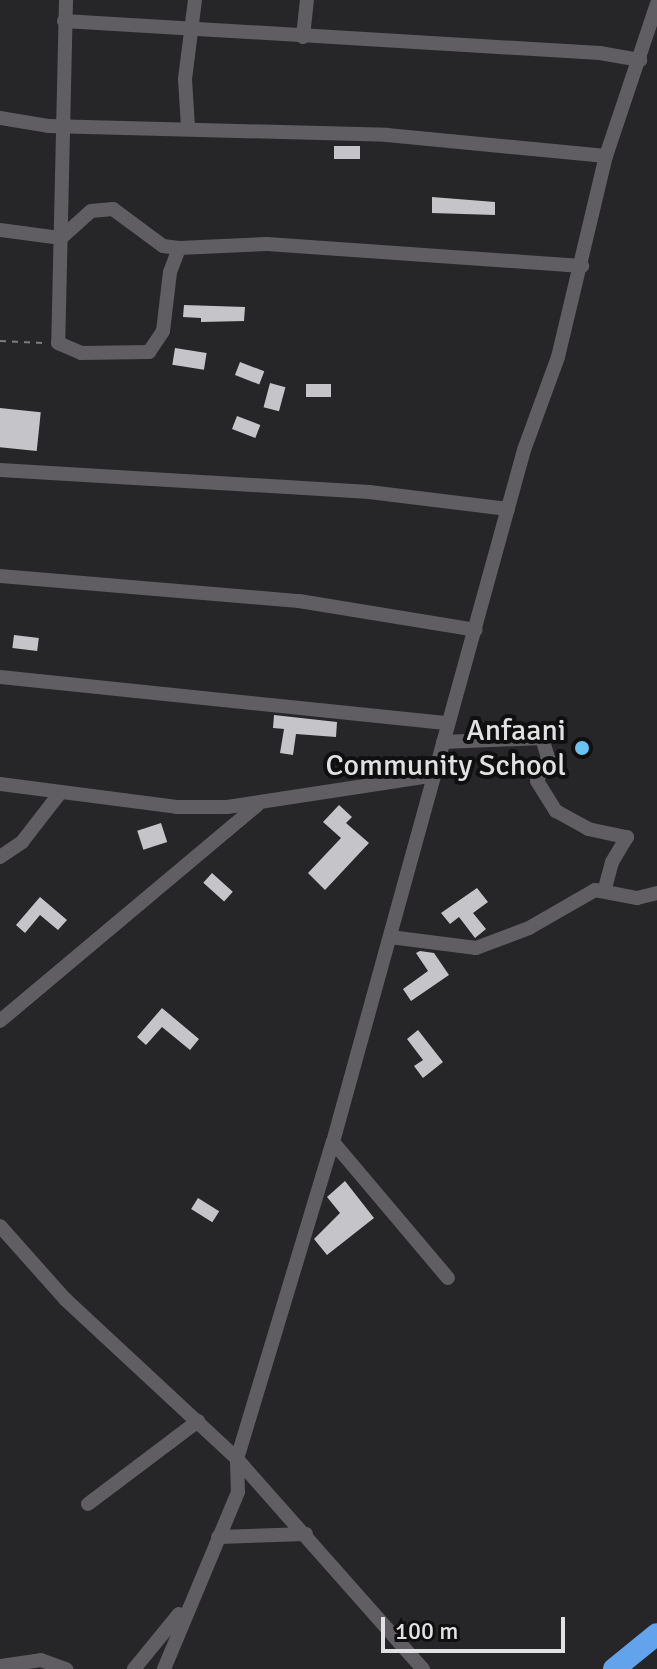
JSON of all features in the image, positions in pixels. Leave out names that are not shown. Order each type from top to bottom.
[{"type":"highway","points":[[614,1669],[657,1634]]},
{"type":"street","points":[[66,0],[58,343],[81,353],[149,352],[163,331],[179,248]]},
{"type":"street","points":[[188,127],[185,98],[195,0]]},
{"type":"street","points":[[303,37],[307,0]]},
{"type":"street","points":[[164,1669],[187,1604],[238,1492],[237,1459],[333,1142],[508,509],[582,266],[606,156],[657,4]]},
{"type":"street","points":[[64,21],[191,31],[600,53],[640,60]]},
{"type":"street","points":[[0,118],[64,126],[188,127],[387,135],[606,156]]},
{"type":"street","points":[[0,230],[61,238],[91,211],[113,209],[163,246],[179,248],[267,244],[582,266]]},
{"type":"street","points":[[0,470],[369,492],[508,509]]},
{"type":"street","points":[[0,576],[299,601],[476,630]]},
{"type":"street","points":[[0,677],[57,679],[228,704],[448,723]]},
{"type":"street","points":[[443,742],[542,738],[548,758],[537,781],[556,811],[588,829],[627,837],[612,862],[605,888]]},
{"type":"street","points":[[0,784],[177,807],[258,805],[303,793],[435,775]]},
{"type":"street","points":[[0,857],[22,842],[60,793]]},
{"type":"street","points":[[0,1021],[258,805]]},
{"type":"street","points":[[390,937],[476,948],[529,928],[605,888],[637,898],[657,893]]},
{"type":"street","points":[[333,1142],[448,1278]]},
{"type":"street","points":[[0,1226],[65,1299],[237,1459],[423,1669]]},
{"type":"street","points":[[88,1504],[198,1421]]},
{"type":"street","points":[[218,1537],[306,1534]]},
{"type":"street","points":[[134,1669],[187,1604]]},
{"type":"street","points":[[0,1666],[41,1660],[66,1669]]},
{"type":"path","points":[[0,341],[58,343]]},
{"type":"building","points":[[334,146],[360,146],[360,159],[334,159]]},
{"type":"building","points":[[432,197],[495,202],[495,215],[432,213]]},
{"type":"building","points":[[184,305],[245,307],[244,321],[201,322],[201,318],[183,317]]},
{"type":"building","points":[[175,348],[207,353],[204,370],[172,365]]},
{"type":"building","points":[[240,362],[264,371],[259,384],[235,375]]},
{"type":"building","points":[[270,383],[285,387],[279,411],[264,407]]},
{"type":"building","points":[[306,384],[331,384],[331,397],[306,397]]},
{"type":"building","points":[[0,408],[41,412],[37,451],[0,447]]},
{"type":"building","points":[[237,416],[260,425],[255,438],[232,429]]},
{"type":"building","points":[[14,635],[39,638],[37,651],[12,648]]},
{"type":"building","points":[[274,715],[337,722],[336,737],[296,734],[293,755],[280,753],[284,729],[273,728]]},
{"type":"building","points":[[339,805],[352,817],[346,823],[369,843],[325,890],[308,873],[341,838],[323,822]]},
{"type":"building","points":[[161,823],[167,842],[143,850],[137,831]]},
{"type":"building","points":[[212,873],[233,892],[224,901],[203,883]]},
{"type":"building","points":[[477,888],[488,902],[473,913],[486,929],[475,938],[459,917],[450,924],[441,913]]},
{"type":"building","points":[[40,897],[67,920],[58,930],[40,915],[25,933],[16,925]]},
{"type":"building","points":[[416,953],[434,953],[449,975],[411,1001],[403,989],[428,971]]},
{"type":"building","points":[[162,1008],[199,1039],[190,1050],[162,1027],[146,1045],[137,1037]]},
{"type":"building","points":[[418,1030],[443,1062],[423,1078],[414,1066],[423,1060],[407,1039]]},
{"type":"building","points":[[345,1181],[374,1218],[327,1255],[314,1239],[340,1213],[327,1197]]},
{"type":"building","points":[[198,1198],[219,1211],[212,1222],[191,1209]]},
{"type":"place","name":"Anfaani Community School","points":[[582,748]]}]
